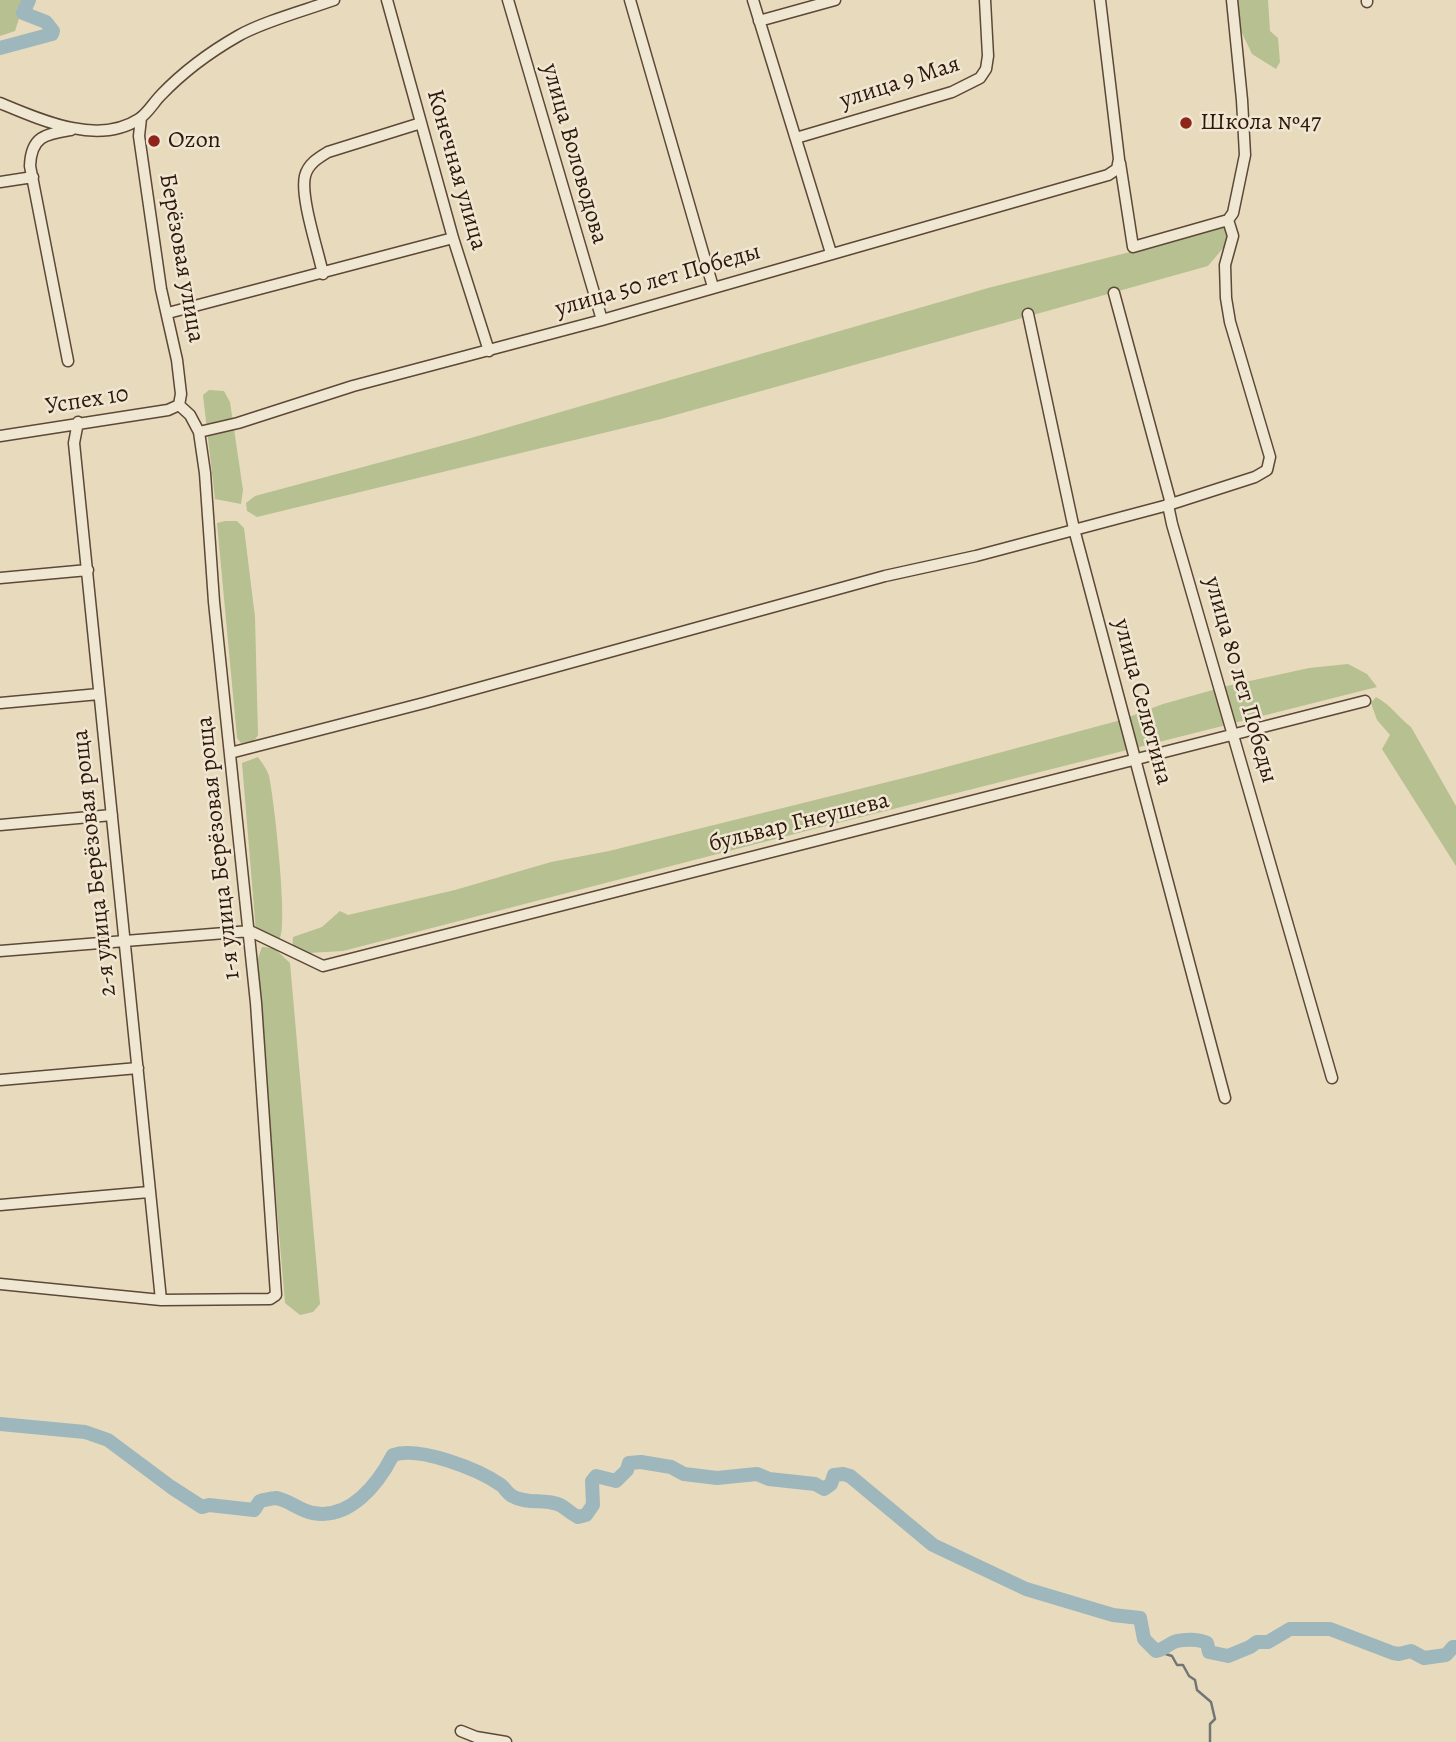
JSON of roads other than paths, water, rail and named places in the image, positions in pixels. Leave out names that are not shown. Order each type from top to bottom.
[{"type":"street","points":[[68,361],[33,177],[31,155],[35,144],[43,136],[75,129],[106,130],[141,118],[160,95],[190,68],[240,35],[334,0]]},
{"type":"street","name":"Конечная улица","points":[[387,0],[453,238],[489,351]]},
{"type":"street","name":"улица Воловодова","points":[[508,0],[602,320]]},
{"type":"street","points":[[630,0],[713,287]]},
{"type":"street","points":[[753,0],[831,253]]},
{"type":"street","points":[[759,21],[835,0]]},
{"type":"street","name":"улица 9 Мая","points":[[796,138],[952,92],[980,78],[986,69],[988,56],[985,0]]},
{"type":"street","points":[[1100,0],[1119,159],[1133,247],[1228,220],[1233,213],[1245,155],[1242,91],[1232,0]]},
{"type":"street","points":[[0,103],[75,129]]},
{"type":"street","name":"Берёзовая улица","points":[[141,118],[139,136],[161,289],[168,313],[181,394],[179,405]]},
{"type":"street","points":[[323,274],[304,189],[306,173],[315,160],[327,152],[421,123]]},
{"type":"street","name":"улица 50 лет Победы","points":[[199,432],[238,423],[353,386],[602,320],[1108,175],[1117,169],[1119,159]]},
{"type":"street","points":[[0,182],[33,177]]},
{"type":"street","points":[[230,752],[417,705],[885,576],[976,556],[1168,505],[1255,477],[1267,470],[1270,457],[1230,322],[1224,265],[1233,236],[1228,220]]},
{"type":"street","points":[[168,313],[453,238]]},
{"type":"street","name":"улица 80 лет Победы","points":[[1114,293],[1170,500],[1168,505],[1332,1078]]},
{"type":"street","name":"улица Селютина","points":[[1028,314],[1074,528],[1225,1098]]},
{"type":"street","name":"Успех 10","points":[[0,436],[168,410],[179,405]]},
{"type":"street","name":"1-я улица Берёзовая роща","points":[[161,1300],[270,1299],[276,1295],[250,931],[214,603],[206,487],[199,432],[190,415],[179,405]]},
{"type":"street","name":"2-я улица Берёзовая роща","points":[[78,422],[74,443],[161,1300]]},
{"type":"street","points":[[0,578],[88,570]]},
{"type":"street","points":[[0,703],[99,694]]},
{"type":"street","name":"бульвар Гнеушева","points":[[250,931],[323,966],[1365,701]]},
{"type":"street","points":[[0,825],[112,815]]},
{"type":"street","points":[[0,951],[250,931]]},
{"type":"street","points":[[0,1080],[138,1068]]},
{"type":"street","points":[[0,1205],[149,1192]]},
{"type":"street","points":[[0,1284],[161,1300]]},
{"type":"street","points":[[461,1731],[476,1737],[506,1742]]},
{"type":"waterway","points":[[0,48],[52,34],[53,31],[46,22],[23,13],[29,0]]},
{"type":"waterway","points":[[0,1424],[85,1432],[108,1440],[202,1507],[209,1505],[254,1510],[260,1501],[276,1498],[313,1513],[339,1511],[361,1498],[371,1488],[393,1455],[404,1453],[433,1456],[464,1466],[501,1485],[518,1499],[554,1503],[578,1517],[586,1515],[593,1505],[592,1481],[596,1476],[616,1481],[627,1470],[629,1463],[641,1462],[671,1467],[684,1474],[717,1478],[757,1474],[769,1479],[815,1484],[824,1489],[831,1484],[834,1475],[843,1474],[850,1476],[933,1545],[1026,1589],[1113,1615],[1140,1618],[1144,1639],[1156,1651],[1177,1641],[1192,1640],[1207,1643],[1209,1652],[1228,1656],[1257,1642],[1268,1642],[1290,1629],[1330,1629],[1393,1653],[1411,1651],[1424,1658],[1446,1655],[1456,1647]]},
{"type":"waterway","points":[[1156,1651],[1172,1656],[1177,1665],[1183,1665],[1189,1676],[1195,1680],[1197,1690],[1211,1702],[1215,1719],[1210,1724],[1210,1742]]},
{"type":"place","name":"Школа №47","points":[[1186,123]]},
{"type":"place","name":"Ozon","points":[[154,141]]}]
